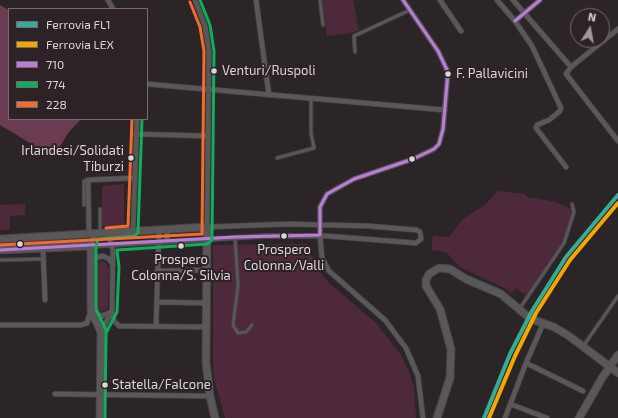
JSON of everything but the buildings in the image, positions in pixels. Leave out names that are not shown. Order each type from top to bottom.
[{"type":"street","points":[[195,0],[202,18],[208,42],[206,368],[215,418]]},
{"type":"street","points":[[258,0],[269,95]]},
{"type":"street","points":[[403,0],[438,51],[446,66],[448,80],[443,130],[437,147],[413,159],[354,179],[330,191],[324,196],[320,204],[319,224],[322,258],[329,271],[385,320],[406,348],[418,376],[423,418]]},
{"type":"street","points":[[440,0],[461,31]]},
{"type":"street","points":[[497,0],[515,21],[532,46],[561,108],[560,111],[549,120],[537,125],[536,128],[566,167]]},
{"type":"street","points":[[513,0],[571,67]]},
{"type":"street","points":[[515,21],[540,0]]},
{"type":"street","points":[[618,29],[571,67],[566,74],[618,141]]},
{"type":"street","points":[[148,84],[445,110]]},
{"type":"street","points":[[133,232],[137,120]]},
{"type":"street","points":[[136,134],[208,136]]},
{"type":"street","points":[[134,178],[88,180],[98,234],[111,245],[114,267],[112,311],[114,321],[117,326],[206,327]]},
{"type":"street","points":[[0,239],[264,224],[319,224],[417,230],[422,236],[420,241],[416,242],[320,235],[207,238],[44,249],[0,250]]},
{"type":"street","points":[[163,230],[167,241]]},
{"type":"street","points":[[156,326],[159,241],[163,230]]},
{"type":"street","points":[[0,325],[81,326],[87,323],[91,310],[91,246],[98,234]]},
{"type":"street","points":[[44,249],[44,300]]},
{"type":"street","points":[[90,264],[98,257],[104,257],[110,260],[114,267]]},
{"type":"street","points":[[437,418],[450,378],[451,349],[440,308],[426,286],[426,280],[429,274],[439,268],[450,269],[466,279],[501,294],[526,315]]},
{"type":"street","points":[[157,271],[206,270]]},
{"type":"street","points":[[157,302],[206,303]]},
{"type":"street","points":[[91,310],[96,315],[102,316],[112,311]]},
{"type":"street","points":[[91,310],[101,332],[100,418]]},
{"type":"street","points":[[101,332],[112,311]]},
{"type":"street","points":[[534,320],[558,329],[583,345],[618,373]]},
{"type":"street","points":[[505,418],[543,324]]},
{"type":"street","points":[[579,418],[618,355]]},
{"type":"street","points":[[526,363],[583,391]]},
{"type":"street","points":[[55,394],[205,396]]},
{"type":"street","points":[[510,404],[547,418]]},
{"type":"lane","points":[[320,0],[323,25]]},
{"type":"lane","points":[[355,52],[354,36],[410,10]]},
{"type":"lane","points":[[277,158],[314,148],[311,133],[311,98]]},
{"type":"lane","points":[[84,205],[84,181],[88,180]]},
{"type":"lane","points":[[519,309],[564,243],[574,212],[572,204]]},
{"type":"lane","points":[[98,234],[100,209]]},
{"type":"lane","points":[[235,237],[238,286],[234,326],[238,333],[246,332],[252,325]]},
{"type":"lane","points":[[0,260],[43,259]]},
{"type":"lane","points":[[583,345],[618,296]]},
{"type":"shaded area","points":[[321,0],[353,0],[359,30],[351,33],[327,36]]},
{"type":"shaded area","points":[[0,5],[8,9],[8,120],[80,120],[69,132],[57,151],[50,155],[0,125]]},
{"type":"shaded area","points":[[124,184],[124,226],[102,226],[102,186]]},
{"type":"shaded area","points":[[498,191],[525,194],[528,197],[556,202],[573,210],[563,241],[526,295],[516,288],[511,293],[506,289],[460,267],[446,252],[431,250],[433,236],[449,237],[463,219],[485,205]]},
{"type":"shaded area","points":[[25,204],[25,215],[10,216],[10,230],[0,230],[0,205]]},
{"type":"shaded area","points":[[307,244],[317,269],[328,282],[376,323],[401,355],[410,374],[414,388],[416,418],[225,418],[214,378],[213,245]]},
{"type":"shaded area","points":[[101,260],[106,263],[109,269],[108,306],[107,309],[101,312],[95,307],[95,268],[96,263]]},
{"type":"rail line","name":"FL1","points":[[484,418],[510,354],[532,311],[566,257],[618,195]]},
{"type":"rail line","name":"LEX","points":[[489,418],[515,356],[536,313],[570,260],[618,203]]},
{"type":"transit line","name":"774","points":[[105,418],[106,333],[117,312],[119,267],[117,250],[207,244],[212,240],[214,51],[210,25],[200,0]]},
{"type":"transit line","name":"710","points":[[0,250],[235,237],[320,235],[320,207],[327,194],[354,179],[413,159],[434,149],[439,144],[443,129],[448,72],[438,51],[403,0]]},
{"type":"transit line","name":"710","points":[[515,21],[540,0]]},
{"type":"transit line","name":"228","points":[[0,245],[202,234],[204,51],[200,27],[190,2]]},
{"type":"transit line","name":"228","points":[[106,228],[128,226],[132,120]]},
{"type":"transit line","name":"774","points":[[106,344],[106,330],[96,309],[96,247],[98,239],[134,236],[138,233],[142,120]]},
{"type":"place","name":"Venturi/Ruspoli","points":[[214,71]]},
{"type":"place","name":"F. Pallavicini","points":[[448,74]]},
{"type":"place","name":"Irlandesi/Solidati Tiburzi","points":[[131,158]]},
{"type":"place","name":"Prospero Colonna/Valli","points":[[284,236]]},
{"type":"place","name":"Prospero Colonna/S. Silvia","points":[[181,246]]},
{"type":"place","name":"Statella/Falcone","points":[[105,385]]}]
